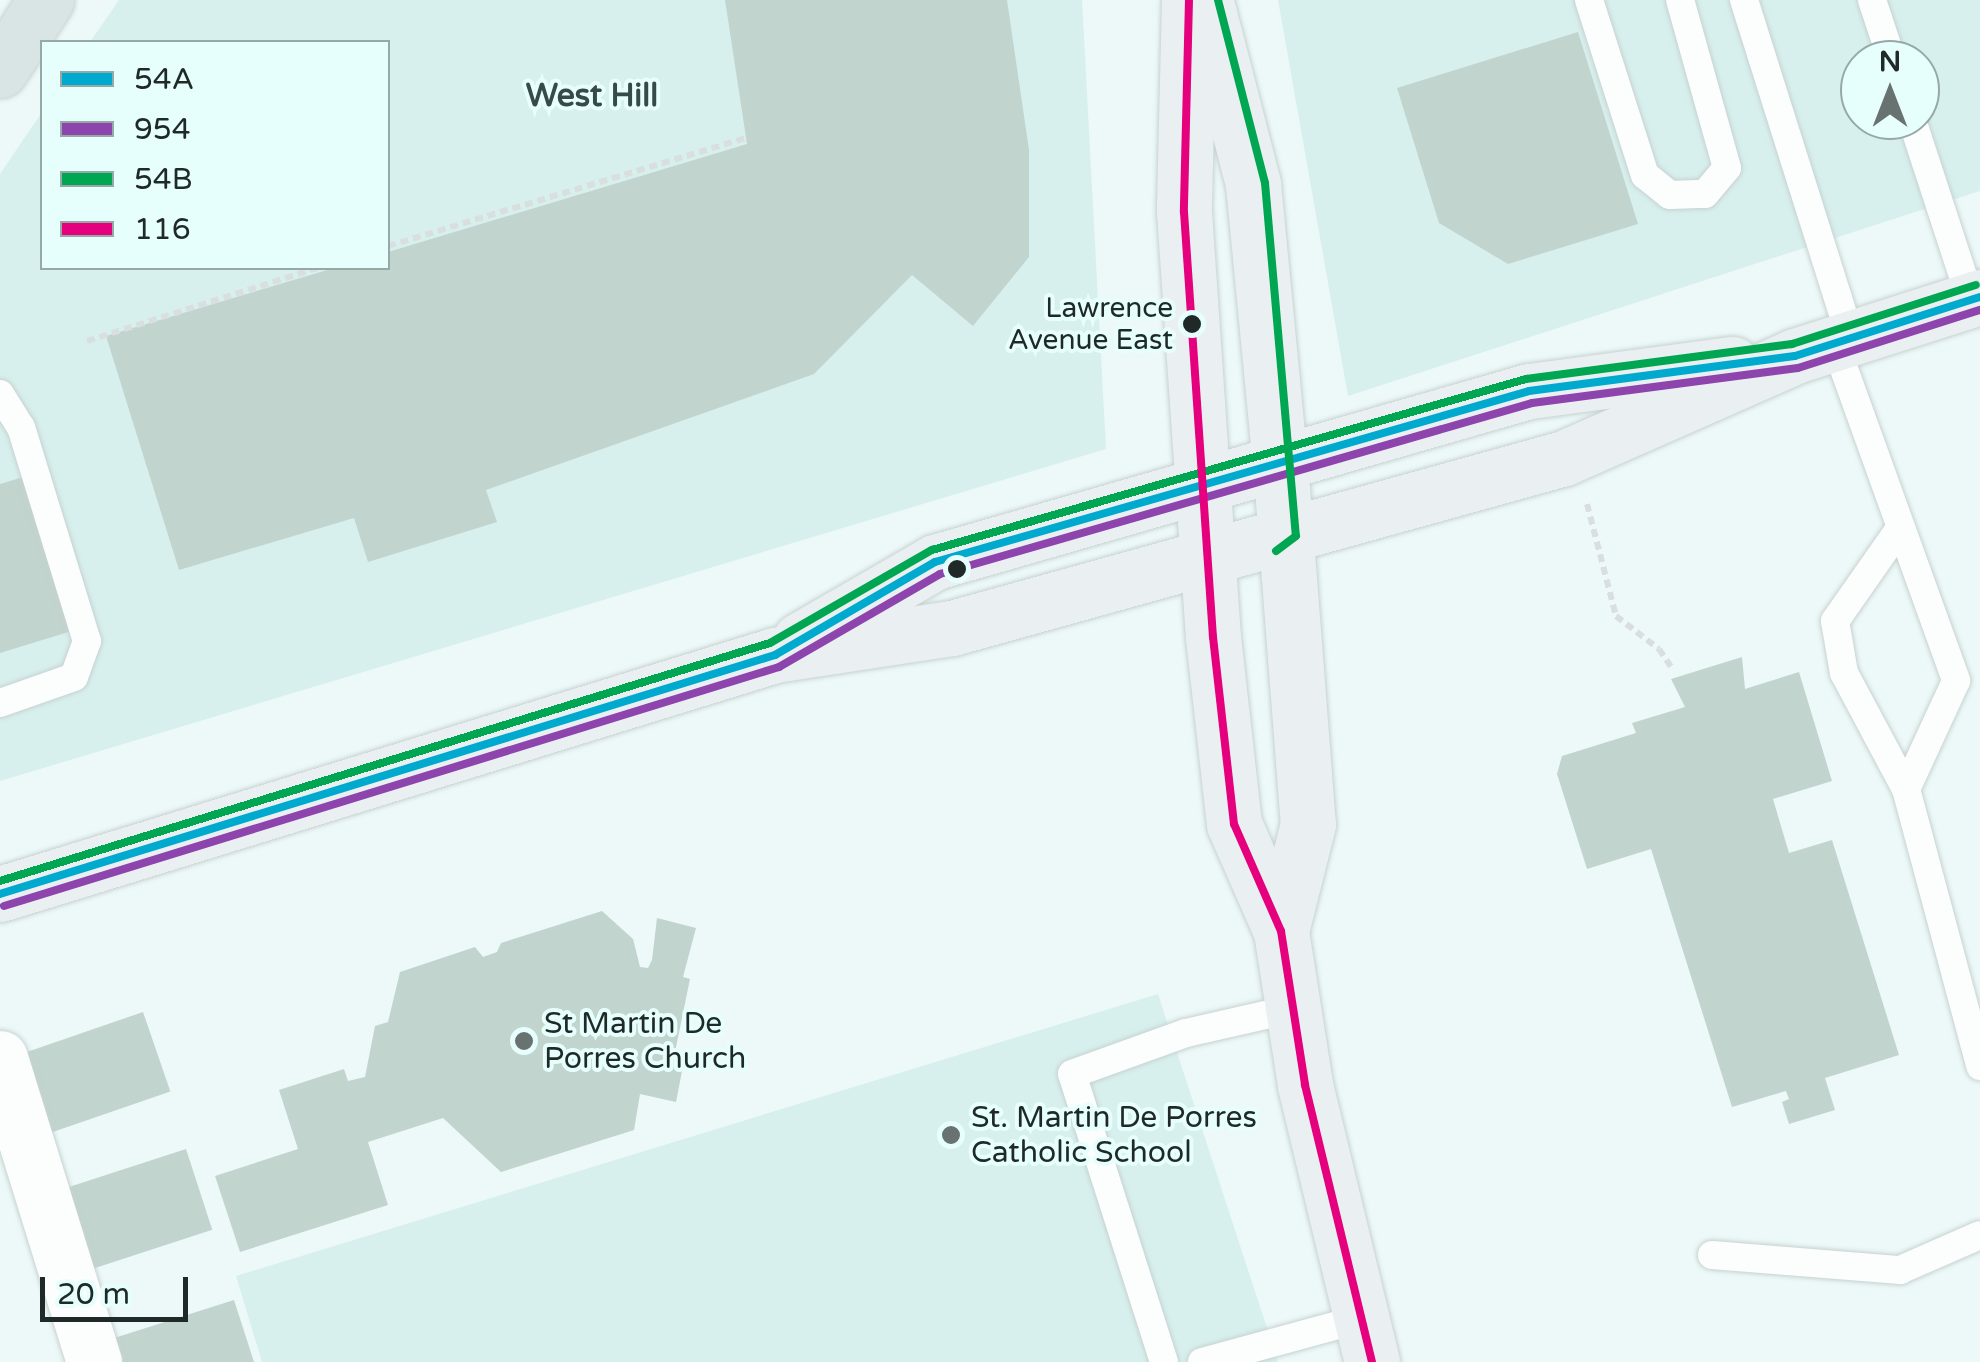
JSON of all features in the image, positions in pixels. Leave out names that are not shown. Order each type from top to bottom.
[{"type":"main road","points":[[0,70],[46,0]]},
{"type":"main road","points":[[1189,0],[1184,212],[1212,556],[1213,637],[1234,824],[1281,931],[1292,1009],[1366,1340]]},
{"type":"main road","points":[[1205,0],[1253,184],[1280,462],[1308,824],[1281,931]]},
{"type":"main road","points":[[0,894],[775,655],[952,628],[1564,458],[1827,346],[1975,299]]},
{"type":"main road","points":[[775,655],[934,562],[1529,391],[1827,346]]},
{"type":"street","points":[[0,1058],[94,1362]]},
{"type":"lane","points":[[1588,0],[1645,175],[1670,195],[1705,194],[1726,168],[1680,0]]},
{"type":"lane","points":[[1744,0],[1827,346],[1956,682],[1906,789]]},
{"type":"lane","points":[[1872,0],[1885,40]]},
{"type":"lane","points":[[1919,140],[1975,299]]},
{"type":"lane","points":[[0,394],[21,427],[87,641],[74,676],[0,704]]},
{"type":"lane","points":[[1898,531],[1835,621],[1844,673],[1906,789],[1980,1066]]},
{"type":"lane","points":[[1164,1362],[1072,1074],[1186,1033],[1292,1009]]},
{"type":"lane","points":[[1712,1255],[1900,1270],[1980,1235]]},
{"type":"lane","points":[[1202,1362],[1366,1340]]},
{"type":"path","points":[[390,245],[746,138]]},
{"type":"path","points":[[87,341],[310,270]]},
{"type":"path","points":[[1586,503],[1616,616],[1659,648],[1671,668]]},
{"type":"shaded area","points":[[119,0],[1082,0],[1106,449],[0,781],[0,174],[40,115],[40,270],[390,270],[390,40],[91,40]]},
{"type":"shaded area","points":[[1278,0],[1980,0],[1980,191],[1348,396]]},
{"type":"shaded area","name":"St. Martin De Porres Catholic School","points":[[1158,994],[1278,1362],[262,1362],[236,1276]]},
{"type":"building","points":[[725,0],[1007,0],[1029,150],[1029,257],[973,326],[912,275],[814,374],[486,490],[497,522],[368,562],[354,518],[179,570],[106,336],[327,270],[390,270],[390,251],[747,144]]},
{"type":"building","points":[[1578,32],[1638,224],[1508,264],[1439,223],[1397,88]]},
{"type":"building","points":[[27,476],[75,630],[0,653],[0,484]]},
{"type":"building","points":[[1742,657],[1745,689],[1799,672],[1832,781],[1773,799],[1789,853],[1832,840],[1899,1055],[1825,1078],[1835,1110],[1789,1124],[1782,1102],[1789,1099],[1786,1091],[1732,1107],[1651,849],[1587,869],[1557,774],[1562,756],[1636,733],[1632,723],[1685,707],[1671,679]]},
{"type":"building","name":"St Martin De Porres Church","points":[[602,911],[633,939],[640,967],[648,968],[652,960],[657,918],[696,928],[683,977],[690,979],[674,1057],[683,1066],[676,1102],[640,1094],[634,1130],[501,1172],[443,1118],[368,1142],[388,1205],[240,1252],[215,1176],[298,1149],[279,1090],[344,1069],[348,1081],[365,1077],[375,1026],[388,1022],[400,972],[475,947],[483,957],[497,952],[501,943]]},
{"type":"building","points":[[143,1012],[170,1091],[46,1134],[18,1055]]},
{"type":"building","points":[[186,1149],[212,1230],[87,1271],[60,1190]]},
{"type":"building","points":[[234,1300],[254,1362],[116,1362],[108,1340]]},
{"type":"transit line","name":"116","points":[[1189,0],[1184,212],[1213,637],[1234,824],[1281,931],[1305,1085],[1372,1362]]},
{"type":"transit line","name":"54B","points":[[1218,0],[1265,183],[1296,536],[1276,551]]},
{"type":"transit line","name":"54B","points":[[0,881],[770,643],[932,550],[1526,379],[1792,344],[1976,285]]},
{"type":"transit line","name":"54A","points":[[0,894],[775,655],[935,562],[1529,391],[1795,356],[1980,297]]},
{"type":"transit line","name":"954","points":[[4,906],[779,667],[940,574],[1532,403],[1798,368],[1980,310]]},
{"type":"place","name":"Lawrence Avenue East","points":[[1192,324]]},
{"type":"place","name":"St Martin De Porres Church","points":[[524,1041]]},
{"type":"place","name":"St. Martin De Porres Catholic School","points":[[951,1135]]},
{"type":"district","name":"West Hill","points":[[592,96]]}]
